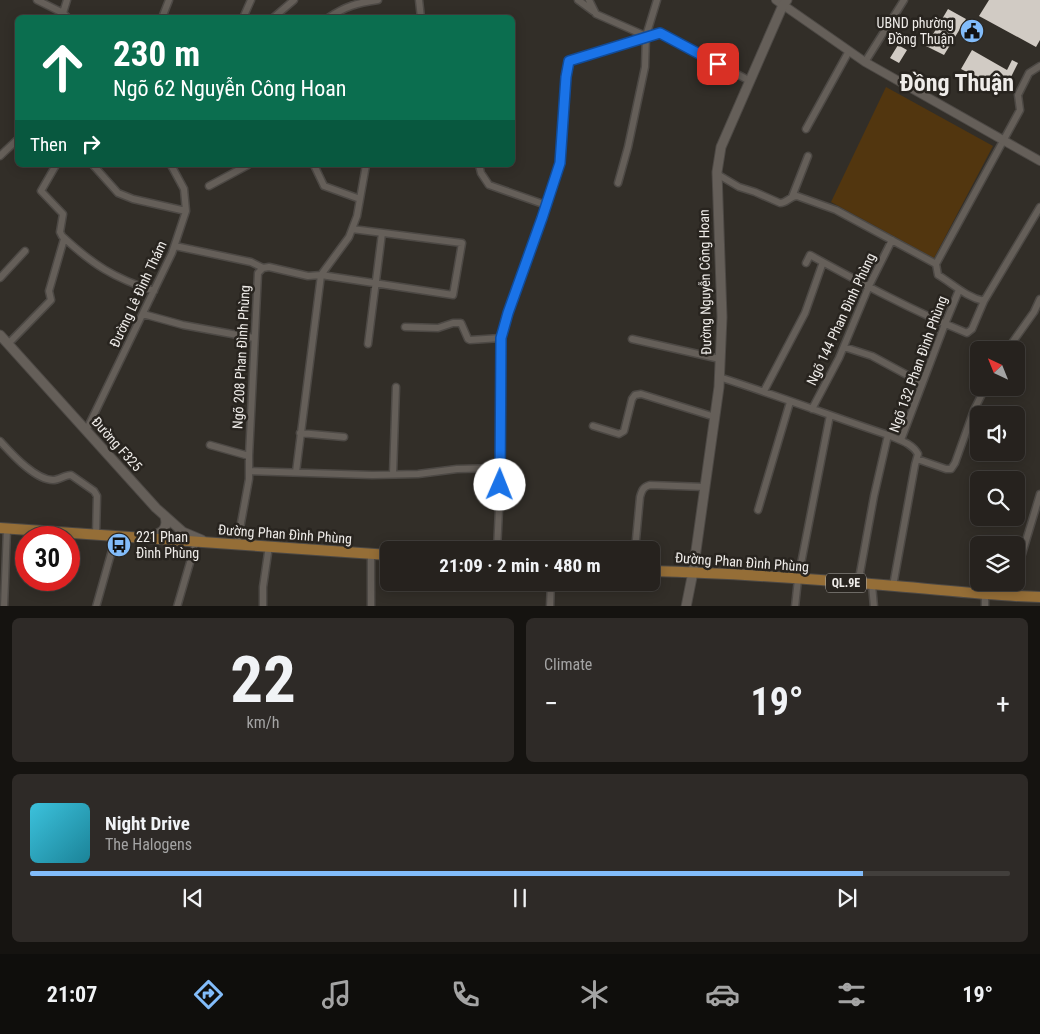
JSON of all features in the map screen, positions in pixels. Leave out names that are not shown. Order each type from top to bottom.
[{"type":"main road","name":"Đường Nguyễn Công Hoan","points":[[686,606],[693,572],[719,377],[722,317],[717,174],[721,147],[782,2]]},
{"type":"main road","name":"Đường F325","points":[[0,335],[165,516],[183,532],[197,539],[218,543]]},
{"type":"main road","points":[[142,538],[163,532],[167,524],[165,516]]},
{"type":"main road","name":"Đường Phan Đình Phùng","points":[[3,528],[380,554]]},
{"type":"main road","name":"Đường Phan Đình Phùng","points":[[660,571],[798,579],[1013,596],[1040,596]]},
{"type":"street","points":[[37,0],[66,15],[67,0]]},
{"type":"street","points":[[163,15],[169,0]]},
{"type":"street","points":[[244,15],[251,0]]},
{"type":"street","points":[[276,15],[294,0]]},
{"type":"street","points":[[332,15],[344,7],[360,2],[378,0]]},
{"type":"street","points":[[419,0],[420,15]]},
{"type":"street","points":[[578,0],[596,14],[646,36]]},
{"type":"street","points":[[589,0],[596,14]]},
{"type":"street","points":[[618,183],[628,147],[643,76],[646,36],[657,0]]},
{"type":"street","points":[[864,62],[904,0]]},
{"type":"street","points":[[782,2],[864,62],[1040,161]]},
{"type":"street","points":[[497,541],[501,338],[560,163],[566,77],[569,61],[656,33],[663,34],[750,81]]},
{"type":"street","points":[[806,129],[849,51]]},
{"type":"street","points":[[984,302],[959,290],[955,285],[938,275],[936,264],[1020,110],[1018,95],[1032,70],[1040,66]]},
{"type":"street","points":[[0,156],[15,142]]},
{"type":"street","points":[[717,174],[739,187],[780,203],[786,202],[792,197],[808,156]]},
{"type":"street","points":[[55,167],[41,191],[63,214],[60,232],[64,239],[105,271],[125,281],[154,291]]},
{"type":"street","points":[[95,167],[118,193],[133,199],[186,211]]},
{"type":"street","name":"Đường Lê Đình Thám","points":[[86,431],[154,291],[174,246],[186,211],[184,189],[172,167]]},
{"type":"street","points":[[209,186],[244,167]]},
{"type":"street","points":[[315,167],[324,186],[360,199]]},
{"type":"street","points":[[296,472],[321,275],[349,237],[360,199],[366,167]]},
{"type":"street","points":[[480,167],[489,185],[546,205]]},
{"type":"street","points":[[792,197],[797,196],[836,210],[936,264]]},
{"type":"street","points":[[806,263],[810,255],[945,324],[969,333],[984,302],[1040,207]]},
{"type":"street","points":[[352,229],[382,233],[368,344]]},
{"type":"street","name":"Ngõ 208 Phan Đình Phùng","points":[[237,545],[250,479],[249,456],[258,273],[263,268],[269,267],[308,276],[321,275],[454,295],[462,243],[382,233]]},
{"type":"street","points":[[8,344],[51,300],[49,291],[64,239]]},
{"type":"street","name":"Ngõ 144 Phan Đình Phùng","points":[[812,409],[844,347],[892,240]]},
{"type":"street","points":[[174,246],[251,262],[263,268]]},
{"type":"street","points":[[0,278],[25,250]]},
{"type":"street","points":[[764,391],[805,312],[823,262]]},
{"type":"street","name":"Ngõ 132 Phan Đình Phùng","points":[[917,459],[918,454],[915,449],[901,440],[959,290]]},
{"type":"street","points":[[1013,341],[1034,312],[1040,299]]},
{"type":"street","points":[[143,314],[183,325],[254,338]]},
{"type":"street","points":[[404,327],[438,328],[453,323],[461,323],[470,340],[501,338]]},
{"type":"street","points":[[632,339],[720,359]]},
{"type":"street","points":[[844,347],[872,356],[922,382]]},
{"type":"street","points":[[719,377],[901,440]]},
{"type":"street","points":[[393,474],[396,387]]},
{"type":"street","points":[[593,426],[619,434],[622,433],[632,399],[635,395],[641,394],[715,417]]},
{"type":"street","points":[[893,586],[917,459],[951,469],[981,396]]},
{"type":"street","points":[[758,510],[790,402]]},
{"type":"street","points":[[795,606],[798,579],[830,415]]},
{"type":"street","points":[[300,433],[344,437]]},
{"type":"street","points":[[858,584],[874,496],[888,435]]},
{"type":"street","points":[[0,441],[19,461],[37,474],[54,481],[71,475],[94,491],[97,496],[96,535]]},
{"type":"street","points":[[210,445],[249,456]]},
{"type":"street","points":[[250,471],[347,475],[418,474],[457,469],[500,468]]},
{"type":"street","points":[[636,541],[640,497],[645,486],[705,487]]},
{"type":"street","points":[[1025,544],[1040,494]]},
{"type":"street","points":[[3,528],[4,606]]},
{"type":"street","points":[[96,606],[116,536]]},
{"type":"street","points":[[177,606],[196,542]]},
{"type":"street","points":[[263,606],[263,587],[269,546]]},
{"type":"street","points":[[371,554],[372,606]]},
{"type":"street","points":[[872,585],[874,606]]},
{"type":"street","points":[[550,606],[551,591]]},
{"type":"street","points":[[1013,596],[1014,591]]},
{"type":"street","points":[[984,606],[985,594]]},
{"type":"shaded area","points":[[886,87],[993,146],[934,258],[831,202]]},
{"type":"building","points":[[989,0],[1040,0],[1040,40],[1036,47],[979,16]]},
{"type":"building","points":[[948,9],[966,19],[944,55],[926,46]]},
{"type":"building","points":[[898,45],[907,50],[899,63],[890,58]]},
{"type":"building","points":[[972,50],[1007,70],[1012,60],[1018,63],[1004,91],[961,69]]},
{"type":"place","name":"UBND phường Đồng Thuận","points":[[972,31]]},
{"type":"place","name":"221 Phan Đình Phùng","points":[[119,545]]},
{"type":"district","name":"Đồng Thuận","points":[[957,83]]},
{"type":"route","points":[[500,485],[501,338],[560,163],[567,65],[569,61],[573,58],[660,33],[718,64]]}]
